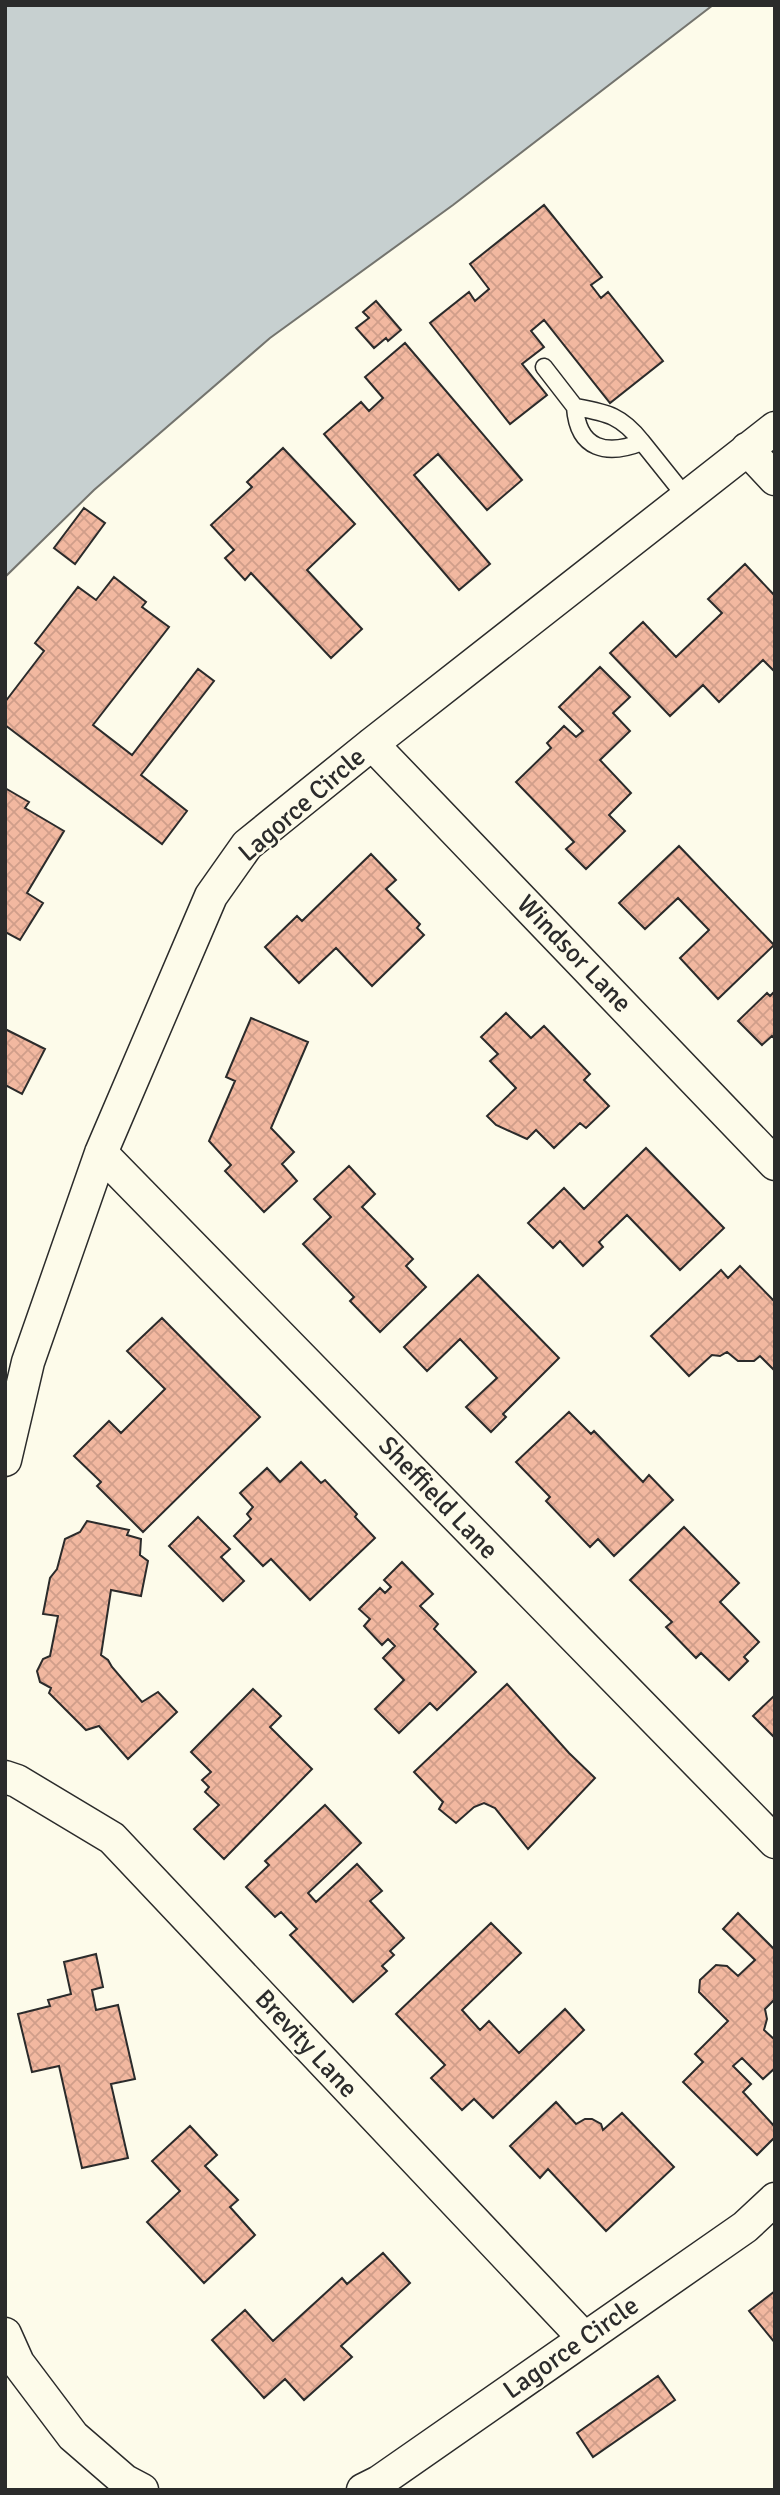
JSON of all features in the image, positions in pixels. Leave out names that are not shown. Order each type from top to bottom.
[{"type":"street","name":"Lagorce Circle","points":[[5,1460],[28,1362],[100,1153],[211,896],[247,845],[775,428]]},
{"type":"street","points":[[747,449],[775,479]]},
{"type":"street","name":"Windsor Lane","points":[[372,744],[775,1164]]},
{"type":"street","name":"Sheffield Lane","points":[[100,1153],[775,1842]]},
{"type":"street","name":"Brevity Lane","points":[[5,1777],[17,1781],[112,1838],[584,2338]]},
{"type":"street","name":"Lagorce Circle","points":[[363,2490],[379,2482],[745,2227],[775,2199]]},
{"type":"street","points":[[5,2334],[18,2363],[73,2436],[125,2481],[142,2490]]},
{"type":"lane","points":[[544,367],[575,407],[576,426],[595,446],[627,448],[642,442]]},
{"type":"lane","points":[[575,407],[607,413],[620,419],[687,497]]},
{"type":"shaded area","points":[[5,5],[713,5],[453,205],[270,338],[94,490],[5,577]]},
{"type":"building","points":[[544,205],[602,277],[591,285],[601,298],[608,292],[663,361],[610,403],[544,320],[531,331],[544,347],[522,364],[547,395],[510,424],[430,323],[469,292],[475,301],[489,289],[470,264]]},
{"type":"building","points":[[376,301],[401,330],[374,348],[356,328],[369,318],[363,312]]},
{"type":"building","points":[[405,343],[522,480],[487,510],[438,454],[414,475],[490,564],[459,590],[324,434],[361,402],[369,411],[383,398],[365,377]]},
{"type":"building","points":[[283,448],[355,524],[307,570],[362,629],[331,658],[251,573],[245,580],[225,558],[234,550],[211,525],[252,487],[247,482]]},
{"type":"building","points":[[84,508],[105,523],[75,564],[54,548]]},
{"type":"building","points":[[745,564],[775,596],[775,672],[763,660],[719,702],[703,685],[670,716],[610,653],[643,622],[676,657],[722,613],[708,599]]},
{"type":"building","points":[[114,577],[146,602],[142,607],[169,627],[93,725],[132,755],[198,669],[214,681],[141,775],[187,811],[162,844],[5,725],[5,702],[44,651],[35,643],[78,587],[96,600]]},
{"type":"building","points":[[600,667],[630,697],[613,713],[630,731],[600,760],[631,793],[609,815],[625,831],[586,869],[566,849],[574,842],[516,782],[551,748],[547,743],[564,726],[576,737],[583,731],[559,707]]},
{"type":"building","points":[[5,788],[29,802],[25,808],[64,831],[27,893],[43,903],[20,940],[5,932]]},
{"type":"building","points":[[679,846],[774,945],[718,999],[680,958],[709,930],[678,898],[645,929],[619,903]]},
{"type":"building","points":[[371,854],[396,880],[386,889],[420,924],[417,928],[424,935],[372,986],[336,948],[299,983],[265,947],[297,916],[302,921]]},
{"type":"building","points":[[775,991],[775,1039],[772,1036],[762,1045],[738,1021],[767,993],[770,996]]},
{"type":"building","points":[[506,1013],[531,1038],[544,1026],[590,1074],[584,1080],[609,1106],[586,1128],[580,1123],[554,1148],[536,1130],[527,1139],[496,1125],[487,1116],[516,1088],[490,1061],[498,1054],[481,1037]]},
{"type":"building","points":[[251,1018],[308,1042],[271,1128],[294,1152],[282,1164],[297,1181],[264,1212],[225,1171],[231,1165],[209,1141],[235,1081],[226,1077]]},
{"type":"building","points":[[5,1029],[45,1049],[22,1094],[5,1085]]},
{"type":"building","points":[[646,1148],[724,1228],[680,1270],[627,1215],[599,1242],[603,1247],[583,1266],[560,1241],[553,1248],[528,1223],[564,1188],[584,1209]]},
{"type":"building","points":[[349,1166],[375,1194],[362,1207],[413,1259],[406,1266],[426,1287],[380,1332],[350,1301],[354,1297],[303,1244],[331,1217],[314,1199]]},
{"type":"building","points":[[740,1266],[775,1302],[775,1371],[760,1356],[754,1361],[738,1361],[727,1352],[720,1356],[712,1355],[689,1376],[651,1336],[721,1270],[728,1278]]},
{"type":"building","points":[[478,1275],[559,1358],[503,1414],[506,1417],[491,1432],[466,1407],[497,1378],[460,1339],[427,1371],[404,1347]]},
{"type":"building","points":[[162,1318],[260,1417],[143,1532],[97,1486],[101,1482],[74,1456],[109,1421],[121,1433],[165,1389],[127,1351]]},
{"type":"building","points":[[569,1412],[591,1434],[594,1431],[643,1482],[649,1475],[673,1500],[614,1556],[598,1539],[590,1547],[546,1501],[550,1497],[516,1462]]},
{"type":"building","points":[[301,1462],[321,1483],[325,1480],[375,1538],[310,1600],[271,1559],[263,1566],[234,1536],[251,1519],[247,1514],[253,1507],[240,1493],[267,1468],[280,1482]]},
{"type":"building","points":[[198,1517],[230,1549],[221,1557],[244,1581],[223,1601],[169,1546]]},
{"type":"building","points":[[87,1521],[129,1530],[127,1535],[141,1539],[140,1555],[148,1561],[141,1596],[111,1590],[101,1655],[142,1702],[158,1692],[177,1712],[128,1759],[99,1726],[86,1730],[49,1693],[51,1688],[40,1682],[37,1671],[43,1659],[50,1656],[58,1616],[43,1614],[50,1578],[57,1569],[65,1539],[80,1532]]},
{"type":"building","points":[[684,1527],[739,1583],[720,1602],[759,1642],[744,1657],[748,1661],[729,1680],[701,1653],[696,1658],[666,1627],[672,1622],[630,1580]]},
{"type":"building","points":[[402,1562],[433,1594],[420,1606],[438,1624],[434,1629],[476,1672],[437,1710],[430,1703],[399,1733],[375,1709],[404,1680],[383,1658],[395,1646],[388,1639],[382,1645],[364,1626],[370,1619],[359,1609],[380,1588],[385,1593],[391,1587],[384,1580]]},
{"type":"building","points":[[507,1684],[595,1778],[528,1849],[495,1808],[484,1803],[474,1807],[456,1823],[439,1809],[443,1802],[414,1772]]},
{"type":"building","points":[[253,1689],[281,1716],[270,1727],[312,1769],[224,1859],[194,1829],[219,1805],[205,1792],[209,1787],[202,1780],[211,1772],[191,1752]]},
{"type":"building","points":[[775,1695],[775,1738],[753,1716]]},
{"type":"building","points":[[325,1805],[361,1843],[308,1893],[316,1902],[357,1864],[382,1891],[370,1901],[404,1938],[390,1951],[394,1955],[382,1966],[387,1971],[353,2002],[290,1935],[297,1929],[281,1912],[275,1917],[246,1887],[269,1865],[265,1861]]},
{"type":"building","points":[[738,1913],[775,1950],[775,1999],[765,2009],[767,2019],[764,2030],[775,2040],[775,2068],[763,2079],[742,2058],[733,2066],[751,2084],[743,2092],[775,2127],[775,2137],[757,2155],[683,2082],[703,2062],[695,2054],[728,2021],[699,1992],[700,1980],[716,1965],[727,1966],[738,1976],[755,1960],[723,1929]]},
{"type":"building","points":[[491,1923],[521,1953],[462,2010],[480,2030],[489,2021],[519,2053],[565,2009],[584,2030],[493,2118],[474,2099],[462,2110],[431,2078],[445,2065],[396,2014]]},
{"type":"building","points":[[96,1954],[103,1987],[92,1990],[96,2010],[118,2005],[135,2079],[111,2084],[128,2158],[82,2168],[59,2066],[32,2072],[18,2014],[50,2006],[48,2000],[71,1994],[64,1962]]},
{"type":"building","points":[[556,2102],[576,2124],[592,2119],[601,2124],[603,2130],[622,2113],[674,2167],[606,2231],[548,2169],[540,2178],[510,2146]]},
{"type":"building","points":[[190,2126],[217,2155],[205,2166],[238,2200],[230,2207],[255,2235],[204,2283],[147,2222],[180,2191],[152,2161]]},
{"type":"building","points":[[383,2253],[410,2283],[341,2346],[352,2357],[304,2400],[285,2379],[264,2398],[212,2340],[245,2310],[273,2341],[342,2278],[347,2284]]},
{"type":"building","points":[[775,2291],[775,2343],[749,2311]]},
{"type":"building","points":[[658,2376],[675,2400],[593,2457],[577,2433]]}]
